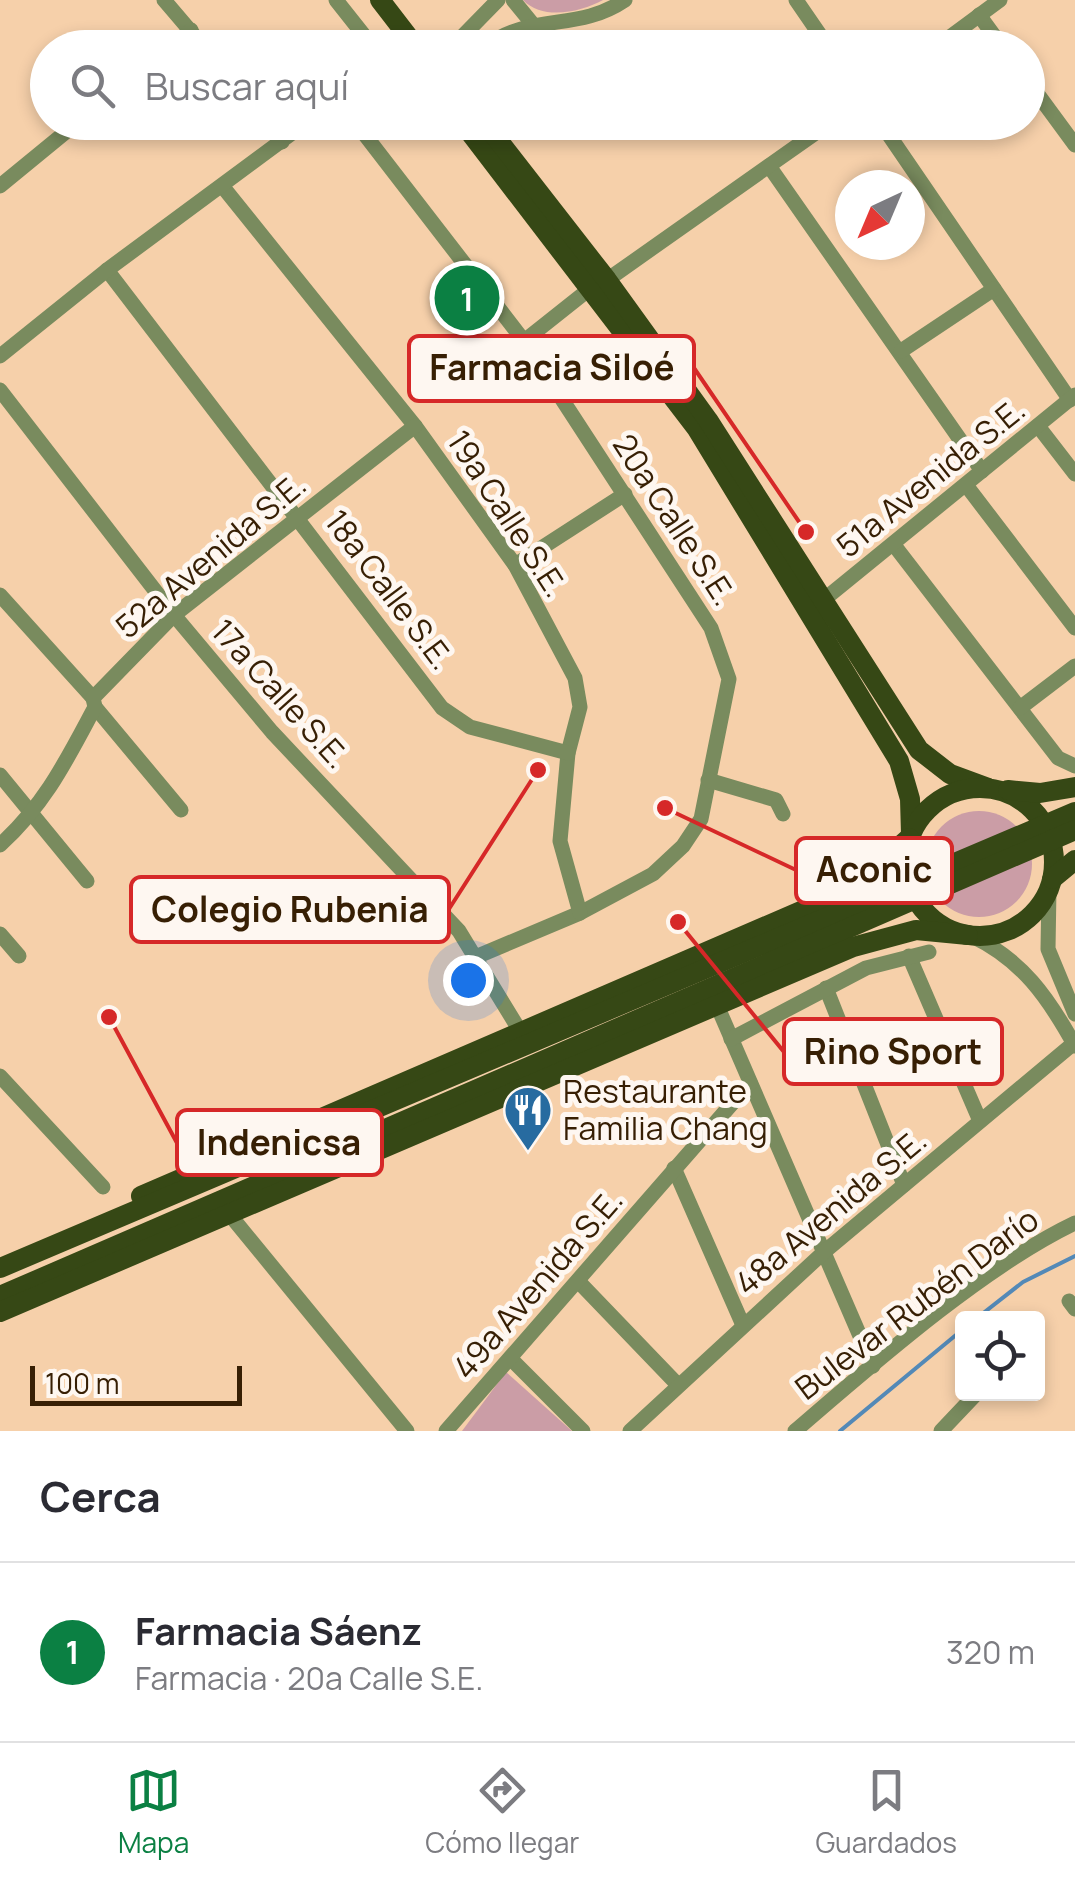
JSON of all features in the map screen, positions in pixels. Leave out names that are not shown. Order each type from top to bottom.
[{"type":"main road","points":[[380,0],[401,30]]},
{"type":"main road","points":[[477,140],[600,284],[708,420],[918,750],[950,774],[1026,804],[1044,825],[1053,852],[1050,884]]},
{"type":"main road","points":[[497,140],[698,429],[900,761],[910,799],[906,868],[914,897],[940,924],[970,936]]},
{"type":"main road","points":[[53,1247],[120,1205],[852,889],[910,836],[938,800],[962,790],[991,788],[1040,793],[1075,786]]},
{"type":"main road","points":[[4,1260],[53,1247],[1075,812]]},
{"type":"main road","points":[[0,1296],[1075,830]]},
{"type":"main road","points":[[0,1312],[716,1003],[869,943],[916,930],[970,936],[996,934],[1018,926],[1037,910],[1050,884],[1075,860]]},
{"type":"street","points":[[164,0],[191,30]]},
{"type":"street","points":[[336,0],[360,30]]},
{"type":"street","points":[[469,30],[498,0]]},
{"type":"street","points":[[513,0],[530,22]]},
{"type":"street","points":[[516,30],[530,22],[586,18],[624,0]]},
{"type":"street","points":[[796,0],[817,30]]},
{"type":"street","points":[[961,30],[1000,0]]},
{"type":"street","points":[[980,16],[990,30]]},
{"type":"street","points":[[1045,104],[1075,145]]},
{"type":"street","points":[[0,186],[56,140]]},
{"type":"street","points":[[0,356],[107,270],[285,140]]},
{"type":"street","name":"20a Calle S.E.","points":[[369,140],[524,341],[711,628],[729,678],[708,780]]},
{"type":"street","points":[[524,341],[806,140]]},
{"type":"street","points":[[892,140],[1072,397]]},
{"type":"street","points":[[769,166],[982,472]]},
{"type":"street","name":"19a Calle S.E.","points":[[223,187],[415,426],[515,565],[575,678],[580,707],[568,753]]},
{"type":"street","name":"18a Calle S.E.","points":[[107,270],[300,516],[442,708],[470,727],[568,753]]},
{"type":"street","points":[[901,351],[994,289]]},
{"type":"street","name":"17a Calle S.E.","points":[[0,390],[174,615],[272,732],[391,855],[478,956],[520,1031]]},
{"type":"street","name":"51a Avenida S.E.","points":[[821,602],[1072,397]]},
{"type":"street","name":"52a Avenida S.E.","points":[[0,845],[34,814],[94,703],[174,615],[415,426]]},
{"type":"street","points":[[1038,426],[1075,474]]},
{"type":"street","points":[[966,485],[1075,628]]},
{"type":"street","points":[[515,565],[625,494]]},
{"type":"street","points":[[894,545],[1058,758],[1075,766]]},
{"type":"street","points":[[0,595],[181,810]]},
{"type":"street","points":[[1020,708],[1075,666]]},
{"type":"street","points":[[568,753],[560,841],[580,913]]},
{"type":"street","points":[[0,775],[88,881]]},
{"type":"street","points":[[478,956],[580,913],[653,874],[682,846],[701,819],[708,780],[776,800],[783,814]]},
{"type":"street","points":[[1050,884],[1048,949],[1075,1014]]},
{"type":"street","points":[[0,934],[19,956]]},
{"type":"street","points":[[970,936],[1029,975],[1074,1044]]},
{"type":"street","points":[[731,1039],[866,968],[929,952]]},
{"type":"street","points":[[909,956],[980,1121]]},
{"type":"street","points":[[826,988],[904,1185]]},
{"type":"street","points":[[716,1003],[873,1366]]},
{"type":"street","name":"48a Avenida S.E.","points":[[630,1431],[824,1252],[1074,1044]]},
{"type":"street","points":[[0,1076],[103,1187]]},
{"type":"street","name":"49a Avenida S.E.","points":[[446,1431],[512,1360],[750,1082]]},
{"type":"street","points":[[674,1168],[742,1324]]},
{"type":"street","points":[[230,1215],[406,1431]]},
{"type":"street","name":"Bulevar Rubén Darío","points":[[794,1431],[1019,1256],[1075,1223]]},
{"type":"street","points":[[578,1281],[677,1384]]},
{"type":"street","points":[[512,1360],[583,1431]]},
{"type":"street","points":[[941,1431],[969,1401]]},
{"type":"shaded area","points":[[523,0],[603,0],[573,11],[551,12],[531,7]]},
{"type":"shaded area","points":[[979,811],[999,815],[1016,827],[1028,844],[1032,864],[1028,884],[1016,901],[999,913],[979,917],[959,913],[942,901],[930,884],[926,864],[930,844],[942,827],[959,815]]},
{"type":"shaded area","points":[[506,1372],[572,1431],[462,1431]]},
{"type":"waterway","points":[[986,1311],[1023,1282],[1075,1256]]},
{"type":"waterway","points":[[840,1431],[955,1336]]},
{"type":"place","name":"Farmacia Sáenz","points":[[467,298]]},
{"type":"place","name":"Farmacia Siloé","points":[[806,532]]},
{"type":"place","name":"Colegio Rubenia","points":[[538,770]]},
{"type":"place","name":"Aconic","points":[[665,808]]},
{"type":"place","name":"Rino Sport","points":[[678,922]]},
{"type":"place","name":"Indenicsa","points":[[109,1017]]},
{"type":"place","name":"Restaurante Familia Chang","points":[[528,1152]]}]
